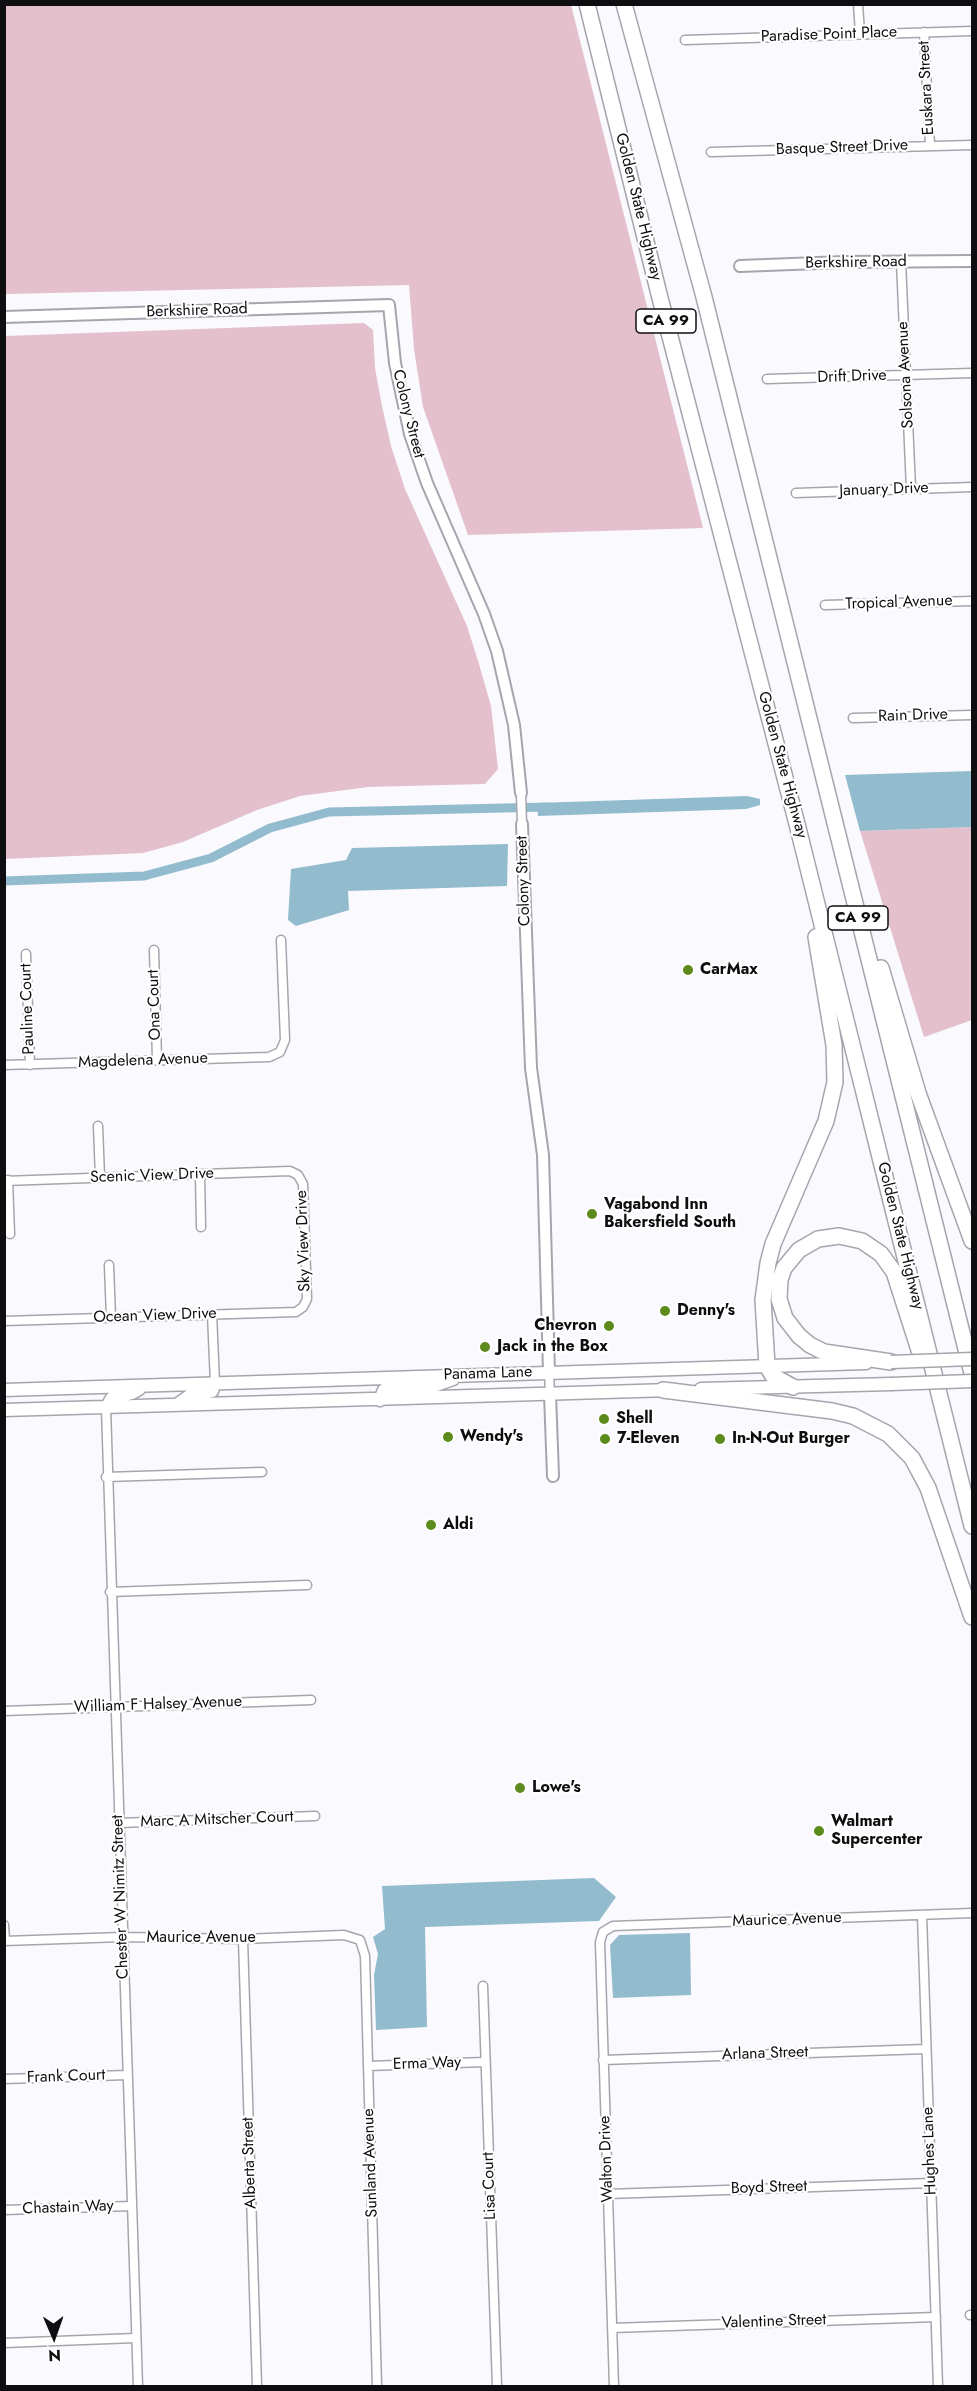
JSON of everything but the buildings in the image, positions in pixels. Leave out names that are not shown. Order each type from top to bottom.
[{"type":"highway","name":"Golden State Highway","points":[[587,4],[660,298],[797,824],[972,1526]]},
{"type":"highway","name":"CA 99","points":[[624,4],[704,297],[972,1373]]},
{"type":"highway","points":[[833,818],[918,1092],[972,1241]]},
{"type":"highway","points":[[793,1387],[773,1376],[767,1366],[763,1300],[768,1263],[773,1244],[826,1121],[835,1082],[834,1045],[797,824]]},
{"type":"highway","points":[[891,1362],[824,1352],[799,1336],[785,1318],[779,1299],[780,1280],[784,1268],[799,1250],[818,1239],[851,1237],[872,1246],[888,1263],[897,1281],[962,1487]]},
{"type":"highway","points":[[944,1259],[972,1349]]},
{"type":"highway","points":[[663,1390],[832,1411],[853,1416],[888,1434],[912,1458],[924,1480],[972,1617]]},
{"type":"main road","name":"Panama Lane","points":[[4,1390],[972,1359]]},
{"type":"main road","points":[[380,1400],[384,1390],[388,1388],[436,1385],[462,1375]]},
{"type":"main road","name":"Panama Lane","points":[[4,1410],[972,1381]]},
{"type":"main road","points":[[177,1405],[190,1395],[212,1391],[215,1383]]},
{"type":"main road","points":[[105,1408],[112,1398],[132,1393],[145,1385]]},
{"type":"street","points":[[858,4],[860,33]]},
{"type":"street","name":"Paradise Point Place","points":[[685,40],[972,31]]},
{"type":"street","name":"Euskara Street","points":[[924,32],[930,145]]},
{"type":"street","name":"Basque Street Drive","points":[[711,152],[972,145]]},
{"type":"street","name":"Berkshire Road","points":[[740,266],[972,261]]},
{"type":"street","name":"Solsona Avenue","points":[[901,262],[911,489]]},
{"type":"street","name":"Berkshire Road","points":[[4,318],[389,305]]},
{"type":"street","name":"Colony Street","points":[[389,305],[395,363],[410,434],[427,483],[484,614],[497,651],[513,724],[521,793],[531,1068],[543,1155],[554,1476]]},
{"type":"street","name":"Drift Drive","points":[[767,379],[972,373]]},
{"type":"street","name":"January Drive","points":[[796,493],[972,487]]},
{"type":"street","name":"Tropical Avenue","points":[[825,605],[972,601]]},
{"type":"street","name":"Rain Drive","points":[[853,718],[972,715]]},
{"type":"street","name":"Magdelena Avenue","points":[[4,1065],[269,1057],[280,1052],[285,1040],[281,939]]},
{"type":"street","name":"Ona Court","points":[[154,950],[157,1060]]},
{"type":"street","name":"Pauline Court","points":[[26,954],[30,1065]]},
{"type":"street","points":[[98,1126],[100,1178]]},
{"type":"street","name":"Scenic View Drive","points":[[6,1181],[290,1171],[298,1175]]},
{"type":"street","points":[[200,1174],[201,1227]]},
{"type":"street","name":"Sky View Drive","points":[[298,1175],[303,1184],[307,1299],[303,1307]]},
{"type":"street","points":[[6,1181],[10,1234]]},
{"type":"street","points":[[109,1265],[111,1318]]},
{"type":"street","name":"Ocean View Drive","points":[[4,1321],[296,1312],[303,1307]]},
{"type":"street","points":[[212,1314],[215,1383]]},
{"type":"street","name":"Chester W Nimitz Street","points":[[105,1408],[138,2386]]},
{"type":"street","points":[[106,1477],[262,1472]]},
{"type":"street","points":[[110,1592],[307,1585]]},
{"type":"street","name":"William F Halsey Avenue","points":[[4,1711],[311,1700]]},
{"type":"street","name":"Marc A Mitscher Court","points":[[118,1823],[315,1816]]},
{"type":"street","name":"Maurice Avenue","points":[[603,1932],[613,1926],[972,1913]]},
{"type":"street","name":"Hughes Lane","points":[[922,1915],[938,2386]]},
{"type":"street","points":[[4,1925],[5,1941]]},
{"type":"street","name":"Walton Drive","points":[[603,1932],[600,1942],[614,2386]]},
{"type":"street","name":"Maurice Avenue","points":[[5,1941],[122,1937],[243,1939],[344,1935],[360,1940]]},
{"type":"street","name":"Alberta Street","points":[[243,1939],[258,2386]]},
{"type":"street","name":"Sunland Avenue","points":[[360,1940],[365,1956],[377,2386]]},
{"type":"street","name":"Lisa Court","points":[[483,1986],[496,2386]]},
{"type":"street","name":"Arlana Street","points":[[603,2060],[926,2049]]},
{"type":"street","name":"Erma Way","points":[[368,2066],[485,2062]]},
{"type":"street","name":"Frank Court","points":[[4,2079],[127,2075]]},
{"type":"street","name":"Boyd Street","points":[[608,2194],[931,2183]]},
{"type":"street","name":"Chastain Way","points":[[4,2211],[131,2206]]},
{"type":"street","name":"Valentine Street","points":[[612,2328],[936,2317]]},
{"type":"street","points":[[4,2343],[136,2338]]},
{"type":"shaded area","points":[[4,5],[571,5],[703,528],[468,535],[423,407],[414,349],[409,285],[5,294]]},
{"type":"shaded area","points":[[364,323],[373,330],[375,368],[382,406],[391,446],[405,489],[467,626],[479,664],[491,706],[498,769],[485,784],[368,787],[300,796],[257,810],[183,842],[143,853],[5,859],[5,336]]},
{"type":"shaded area","points":[[972,827],[972,1020],[924,1037],[860,831]]},
{"type":"water","points":[[972,771],[972,827],[860,831],[845,775]]},
{"type":"water","points":[[747,796],[760,799],[760,805],[746,809],[538,816],[537,803]]},
{"type":"water","points":[[508,844],[507,886],[348,891],[349,910],[296,926],[288,920],[291,869],[346,860],[352,848]]},
{"type":"water","points":[[594,1878],[616,1897],[599,1921],[425,1927],[427,2027],[376,2030],[374,1975],[378,1954],[373,1937],[385,1929],[382,1886]]},
{"type":"water","points":[[690,1933],[691,1995],[613,1998],[610,1945],[619,1935]]},
{"type":"waterway","points":[[4,881],[144,876],[211,858],[270,828],[329,812],[548,807]]},
{"type":"place","name":"CarMax","points":[[688,970]]},
{"type":"place","name":"Vagabond Inn Bakersfield South","points":[[592,1214]]},
{"type":"place","name":"Denny's","points":[[665,1311]]},
{"type":"place","name":"Chevron","points":[[609,1326]]},
{"type":"place","name":"Jack in the Box","points":[[485,1347]]},
{"type":"place","name":"Shell","points":[[604,1419]]},
{"type":"place","name":"Wendy's","points":[[448,1437]]},
{"type":"place","name":"7-Eleven","points":[[605,1439]]},
{"type":"place","name":"In-N-Out Burger","points":[[720,1439]]},
{"type":"place","name":"Aldi","points":[[431,1525]]},
{"type":"place","name":"Lowe's","points":[[520,1788]]},
{"type":"place","name":"Walmart Supercenter","points":[[819,1831]]}]
